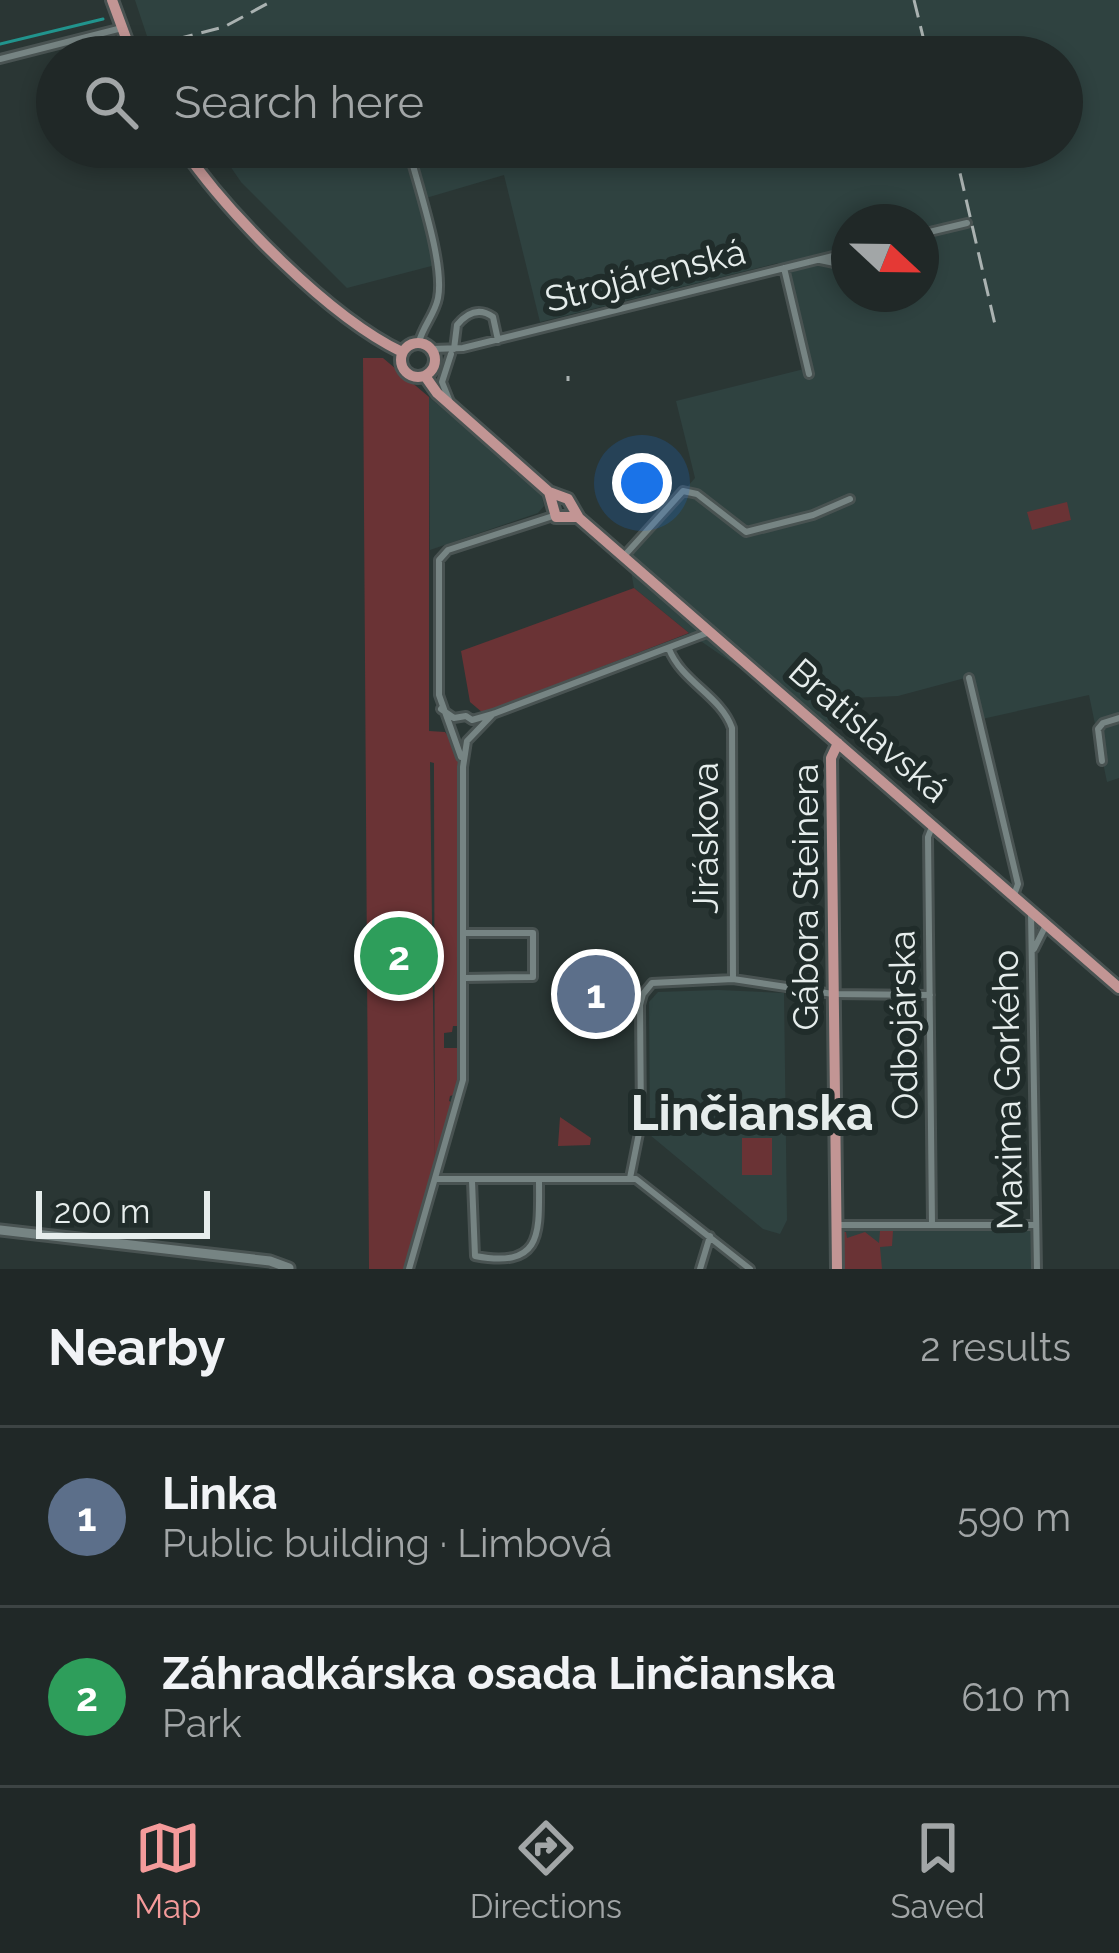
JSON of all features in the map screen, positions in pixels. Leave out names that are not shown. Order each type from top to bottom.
[{"type":"main road","points":[[112,0],[125,36]]},
{"type":"main road","name":"Bratislavská","points":[[199,168],[246,226],[347,317],[402,352],[400,362],[406,373],[425,376],[556,508],[624,556],[1119,988]]},
{"type":"main road","points":[[402,352],[419,342],[434,355],[425,376]]},
{"type":"main road","name":"Gábora Steinera","points":[[837,1269],[831,758],[838,743]]},
{"type":"street","points":[[89,36],[122,28]]},
{"type":"street","points":[[0,58],[36,49]]},
{"type":"street","points":[[413,168],[440,279],[436,308],[419,342]]},
{"type":"street","points":[[939,230],[967,223]]},
{"type":"street","name":"Strojárenská","points":[[434,355],[831,256]]},
{"type":"street","points":[[816,260],[831,263]]},
{"type":"street","points":[[784,268],[809,374]]},
{"type":"street","points":[[451,405],[442,377],[457,351],[457,325],[473,312],[485,312],[493,317],[498,340]]},
{"type":"street","points":[[624,556],[683,491],[697,494],[746,532],[850,500]]},
{"type":"street","points":[[462,741],[451,735],[452,721],[440,708],[439,560],[448,550],[556,508]]},
{"type":"street","points":[[413,1269],[463,1080],[462,741],[474,724],[493,714],[701,638],[709,630]]},
{"type":"street","name":"Jiráskova","points":[[669,649],[680,669],[726,714],[732,728],[733,979]]},
{"type":"street","points":[[969,678],[1018,884],[1014,896]]},
{"type":"street","points":[[452,721],[466,716],[474,724]]},
{"type":"street","points":[[1102,761],[1098,729],[1103,722],[1119,718]]},
{"type":"street","name":"Odbojárska","points":[[932,1225],[928,837],[933,826]]},
{"type":"street","name":"Maxima Gorkého","points":[[1030,910],[1035,946],[1036,1269]]},
{"type":"street","points":[[1032,928],[1048,923],[1049,938],[1035,946]]},
{"type":"street","points":[[464,933],[533,933],[533,977],[464,978]]},
{"type":"street","points":[[630,1178],[641,1123],[643,994],[661,980],[733,979],[833,994],[930,995]]},
{"type":"street","points":[[436,1179],[642,1181],[750,1269]]},
{"type":"street","points":[[472,1180],[476,1256],[522,1258],[529,1253],[538,1228],[539,1179]]},
{"type":"street","points":[[837,1225],[1036,1225]]},
{"type":"street","points":[[0,1230],[299,1269]]},
{"type":"street","points":[[700,1269],[710,1236]]},
{"type":"street","points":[[249,1260],[271,1269]]},
{"type":"shaded area","points":[[135,0],[1119,0],[1119,778],[1107,782],[1089,695],[982,719],[965,678],[898,696],[852,698],[827,728],[689,633],[634,588],[628,554],[695,478],[676,401],[804,369],[778,263],[540,322],[504,175],[426,198],[443,263],[347,288],[231,168],[1083,168],[1083,36],[147,36]]},
{"type":"shaded area","points":[[363,358],[383,358],[429,397],[429,731],[445,732],[458,750],[460,765],[461,1031],[453,1026],[452,1032],[444,1033],[444,1048],[461,1048],[457,1094],[449,1101],[455,1104],[406,1269],[369,1269]],"holes":[[[430,762],[434,763],[434,779],[435,1165]]]},
{"type":"shaded area","points":[[429,397],[541,492],[544,506],[538,513],[430,550]]},
{"type":"shaded area","points":[[1067,502],[1071,520],[1032,530],[1027,512]]},
{"type":"shaded area","points":[[634,588],[689,633],[483,713],[470,702],[461,651]]},
{"type":"shaded area","points":[[658,992],[784,993],[787,1220],[780,1234],[763,1229],[650,1135],[649,1002]]},
{"type":"shaded area","points":[[560,1117],[591,1138],[590,1145],[558,1146]]},
{"type":"shaded area","points":[[742,1138],[772,1138],[772,1175],[742,1175]]},
{"type":"shaded area","points":[[840,1229],[1032,1231],[1032,1269],[840,1269]]},
{"type":"shaded area","points":[[880,1231],[893,1231],[892,1246],[880,1247],[882,1269],[843,1269],[842,1232],[847,1238],[865,1232],[879,1243]]},
{"type":"waterway","points":[[0,44],[103,19]]},
{"type":"railway","points":[[188,36],[224,27],[274,0]]},
{"type":"railway","points":[[914,0],[923,36]]},
{"type":"railway","points":[[959,168],[996,329]]},
{"type":"railway","points":[[568,376],[568,381]]},
{"type":"place","name":"Záhradkárska osada Linčianska","points":[[399,956]]},
{"type":"place","name":"Linka","points":[[596,994]]},
{"type":"district","name":"Linčianska","points":[[752,1113]]}]
